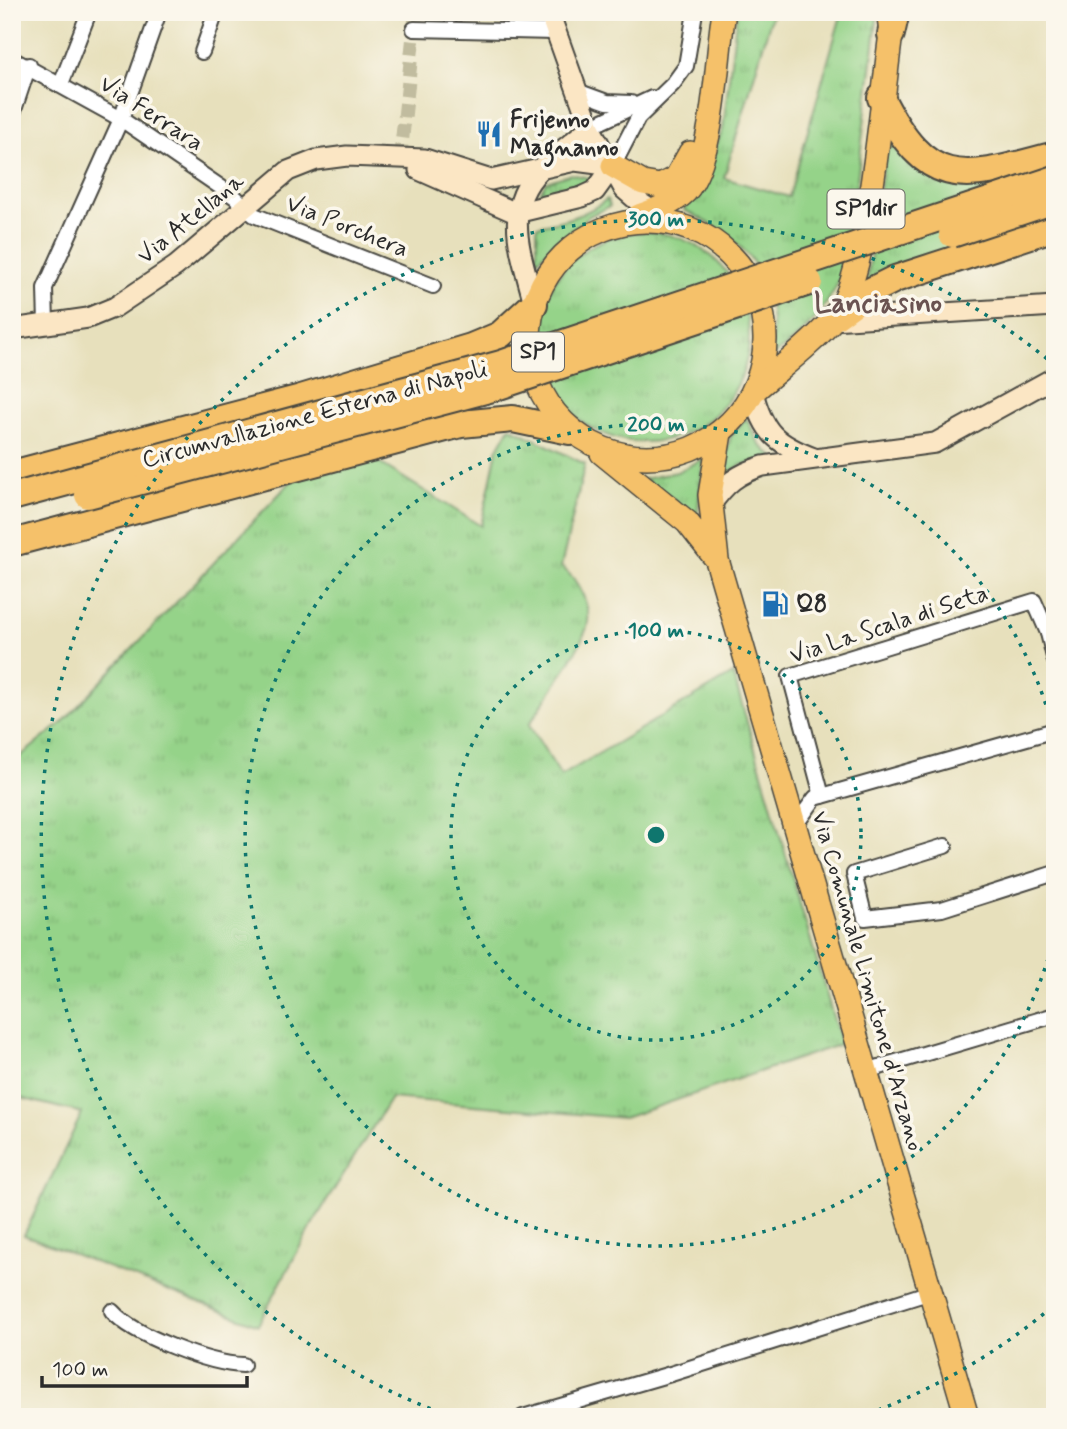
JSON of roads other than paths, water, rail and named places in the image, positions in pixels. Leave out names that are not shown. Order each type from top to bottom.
[{"type":"highway","points":[[881,98],[895,126],[916,150],[941,169],[968,176],[1055,155]]},
{"type":"highway","name":"Circumvallazione Esterna di Napoli","points":[[12,497],[501,364],[1055,179]]},
{"type":"highway","name":"Circumvallazione Esterna di Napoli","points":[[12,516],[493,388],[1055,200]]},
{"type":"highway","points":[[834,318],[869,292],[895,279],[1055,227]]},
{"type":"highway","points":[[12,474],[301,398],[471,347],[500,335],[534,304]]},
{"type":"highway","points":[[12,544],[461,424],[513,419],[581,438]]},
{"type":"main road","points":[[549,12],[590,127],[624,189],[662,216],[691,184],[709,128],[724,12]]},
{"type":"main road","name":"SP1dir","points":[[753,392],[762,368],[765,343],[764,317],[756,293],[744,271],[727,251],[696,231],[662,216],[605,229],[581,241],[561,258],[545,280],[534,304],[528,332],[530,360],[538,386],[551,411],[581,438],[616,455],[639,458],[668,457],[696,448],[720,433],[753,392],[834,318],[849,292],[856,268],[892,20]]},
{"type":"main road","points":[[613,166],[652,186],[669,183],[682,169],[713,102]]},
{"type":"main road","name":"Via Atellana","points":[[400,159],[516,213],[523,192],[541,168],[590,127]]},
{"type":"main road","name":"Via Atellana","points":[[12,330],[88,317],[115,307],[176,266],[288,171],[316,160],[347,156],[425,159],[491,180],[575,161],[613,166]]},
{"type":"main road","points":[[534,304],[516,213],[582,197],[594,191],[613,166]]},
{"type":"main road","points":[[834,318],[1055,306]]},
{"type":"main road","points":[[710,506],[724,486],[740,473],[764,466],[935,443],[1055,377]]},
{"type":"main road","points":[[753,392],[758,410],[774,438],[787,448],[818,459]]},
{"type":"main road","points":[[717,560],[710,506],[713,464],[720,433]]},
{"type":"main road","points":[[581,438],[687,522],[717,560]]},
{"type":"main road","name":"Via Comunale Limitone d'Arzano","points":[[717,560],[967,1417]]},
{"type":"street","points":[[61,84],[89,12]]},
{"type":"street","points":[[46,325],[45,288],[121,119],[159,12]]},
{"type":"street","points":[[202,52],[216,12]]},
{"type":"street","points":[[613,166],[630,129],[686,66],[695,12]]},
{"type":"street","points":[[414,29],[555,32]]},
{"type":"street","name":"Via Ferrara","points":[[12,59],[29,65],[121,119],[246,206]]},
{"type":"street","points":[[12,116],[29,65]]},
{"type":"street","points":[[578,91],[619,105],[640,102]]},
{"type":"street","points":[[590,127],[660,95]]},
{"type":"street","name":"Via Porchera","points":[[246,206],[254,215],[433,286]]},
{"type":"street","name":"Via La Scala di Seta","points":[[818,797],[790,676],[1034,601],[1051,632]]},
{"type":"street","points":[[1051,632],[1055,661]]},
{"type":"street","points":[[794,827],[818,797],[1055,730]]},
{"type":"street","points":[[781,781],[818,797]]},
{"type":"street","points":[[945,846],[855,874],[865,918],[942,909],[1055,873]]},
{"type":"street","points":[[866,1071],[1055,1015]]},
{"type":"street","points":[[523,1417],[674,1373],[931,1292]]},
{"type":"street","points":[[113,1311],[119,1319],[151,1336],[212,1360],[243,1366]]},
{"type":"tunnel","points":[[400,159],[416,12]]},
{"type":"place","name":"Frijenno Magnanno","points":[[489,134]]},
{"type":"place","name":"Q8","points":[[775,604]]},
{"type":"district","name":"Lanciasino","points":[[878,304]]}]
